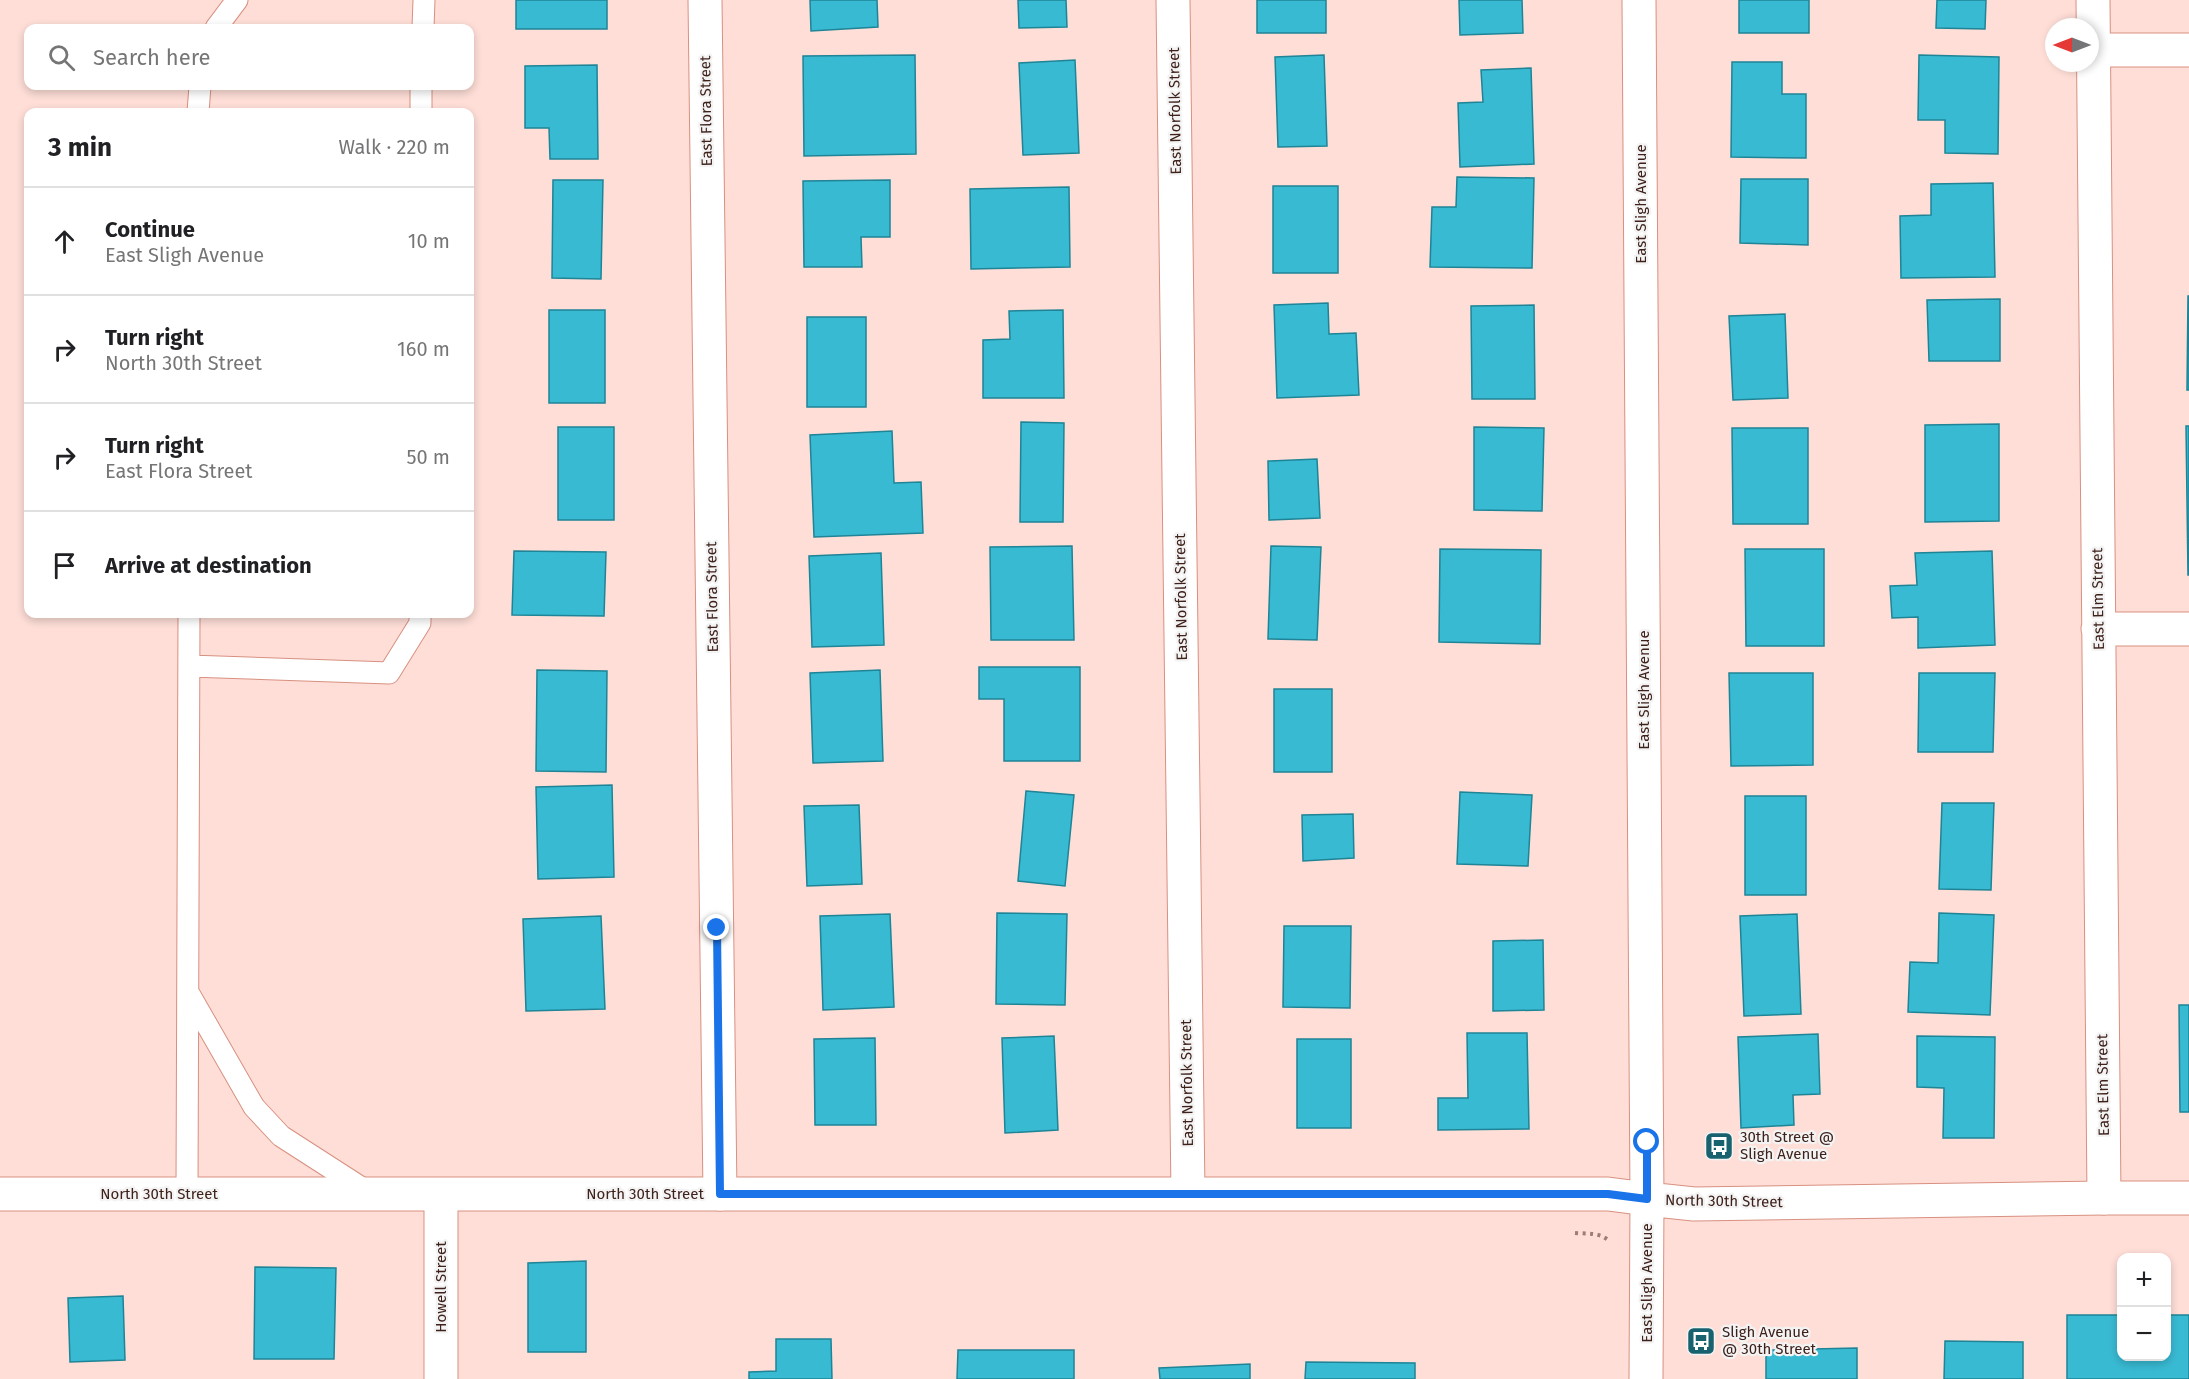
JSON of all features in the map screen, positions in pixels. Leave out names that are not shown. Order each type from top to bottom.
[{"type":"street","name":"East Flora Street","points":[[705,0],[720,1194]]},
{"type":"street","name":"East Norfolk Street","points":[[1173,0],[1188,1194]]},
{"type":"street","name":"East Sligh Avenue","points":[[1639,0],[1647,1199],[1646,1379]]},
{"type":"street","name":"East Elm Street","points":[[2093,0],[2093,18]]},
{"type":"street","points":[[2099,50],[2189,50]]},
{"type":"street","name":"East Elm Street","points":[[2093,72],[2104,1198]]},
{"type":"street","points":[[2098,629],[2189,629]]},
{"type":"street","name":"North 30th Street","points":[[0,1194],[1608,1194],[1694,1204],[2189,1198]]},
{"type":"street","name":"Howell Street","points":[[441,1194],[441,1379]]},
{"type":"lane","points":[[219,24],[237,0]]},
{"type":"lane","points":[[423,24],[424,0]]},
{"type":"lane","points":[[198,108],[200,90]]},
{"type":"lane","points":[[421,108],[422,90]]},
{"type":"lane","points":[[187,1194],[189,618]]},
{"type":"lane","points":[[189,666],[389,673],[420,623],[420,618]]},
{"type":"lane","points":[[188,992],[254,1107],[281,1136],[370,1194]]},
{"type":"building","points":[[516,0],[607,0],[607,29],[516,29]]},
{"type":"building","points":[[810,0],[877,0],[878,27],[811,31]]},
{"type":"building","points":[[1018,0],[1066,0],[1067,27],[1019,28]]},
{"type":"building","points":[[1257,0],[1326,0],[1326,33],[1257,33]]},
{"type":"building","points":[[1459,0],[1522,0],[1523,33],[1460,35]]},
{"type":"building","points":[[1739,0],[1809,0],[1809,33],[1739,33]]},
{"type":"building","points":[[1937,0],[1986,0],[1985,29],[1936,28]]},
{"type":"building","points":[[915,55],[916,154],[804,156],[803,56]]},
{"type":"building","points":[[1324,55],[1327,146],[1278,147],[1275,57]]},
{"type":"building","points":[[1919,55],[1999,57],[1998,154],[1945,153],[1945,120],[1918,120]]},
{"type":"building","points":[[1075,60],[1079,153],[1023,155],[1019,63]]},
{"type":"building","points":[[1732,62],[1782,62],[1782,94],[1806,94],[1806,158],[1731,157]]},
{"type":"building","points":[[597,65],[598,159],[550,159],[549,128],[525,128],[525,66]]},
{"type":"building","points":[[1531,68],[1534,164],[1460,167],[1458,103],[1483,102],[1481,70]]},
{"type":"building","points":[[1457,177],[1534,178],[1532,268],[1430,267],[1432,207],[1456,207]]},
{"type":"building","points":[[1741,179],[1808,179],[1808,245],[1740,243]]},
{"type":"building","points":[[553,180],[603,180],[601,279],[552,278]]},
{"type":"building","points":[[890,180],[890,237],[861,237],[862,267],[804,267],[803,181]]},
{"type":"building","points":[[1993,183],[1995,277],[1901,278],[1900,216],[1931,215],[1931,184]]},
{"type":"building","points":[[1273,186],[1338,186],[1338,273],[1273,273]]},
{"type":"building","points":[[1069,187],[1070,267],[971,269],[970,189]]},
{"type":"building","points":[[2188,296],[2189,390],[2187,390]]},
{"type":"building","points":[[2000,299],[2000,361],[1929,361],[1927,300]]},
{"type":"building","points":[[1328,303],[1329,334],[1356,333],[1359,395],[1277,398],[1274,305]]},
{"type":"building","points":[[1534,305],[1535,399],[1472,399],[1471,306]]},
{"type":"building","points":[[549,310],[605,310],[605,403],[549,403]]},
{"type":"building","points":[[1063,310],[1064,398],[983,398],[983,340],[1010,339],[1009,311]]},
{"type":"building","points":[[1785,314],[1788,398],[1733,400],[1729,316]]},
{"type":"building","points":[[807,317],[866,317],[866,407],[807,407]]},
{"type":"building","points":[[1021,422],[1064,423],[1063,522],[1020,522]]},
{"type":"building","points":[[1999,424],[1999,521],[1925,522],[1925,425]]},
{"type":"building","points":[[2186,426],[2189,426],[2189,575],[2188,575]]},
{"type":"building","points":[[558,427],[614,427],[614,520],[558,520]]},
{"type":"building","points":[[1474,427],[1544,428],[1542,511],[1474,510]]},
{"type":"building","points":[[1732,428],[1808,428],[1808,524],[1733,524]]},
{"type":"building","points":[[892,431],[894,483],[921,482],[923,533],[814,537],[810,435]]},
{"type":"building","points":[[1317,459],[1320,518],[1269,520],[1268,461]]},
{"type":"building","points":[[1072,546],[1074,640],[991,640],[990,547]]},
{"type":"building","points":[[1271,546],[1321,547],[1317,640],[1268,639]]},
{"type":"building","points":[[1440,549],[1541,550],[1540,644],[1439,642]]},
{"type":"building","points":[[1745,549],[1824,549],[1824,646],[1746,646]]},
{"type":"building","points":[[514,551],[606,552],[604,616],[512,615]]},
{"type":"building","points":[[1992,551],[1995,645],[1918,648],[1918,617],[1892,618],[1890,586],[1917,585],[1915,553]]},
{"type":"building","points":[[881,553],[884,645],[812,647],[809,556]]},
{"type":"building","points":[[979,667],[1080,667],[1080,761],[1004,761],[1004,699],[979,699]]},
{"type":"building","points":[[537,670],[607,671],[606,772],[536,771]]},
{"type":"building","points":[[880,670],[883,761],[813,763],[810,673]]},
{"type":"building","points":[[1729,673],[1813,673],[1813,765],[1731,766]]},
{"type":"building","points":[[1919,673],[1995,673],[1993,752],[1918,752]]},
{"type":"building","points":[[1274,689],[1332,689],[1332,772],[1274,772]]},
{"type":"building","points":[[612,785],[614,877],[538,879],[536,787]]},
{"type":"building","points":[[1026,791],[1074,795],[1065,886],[1018,881]]},
{"type":"building","points":[[1460,792],[1532,795],[1528,866],[1457,864]]},
{"type":"building","points":[[1745,796],[1806,796],[1806,895],[1745,895]]},
{"type":"building","points":[[1942,803],[1994,803],[1991,890],[1939,889]]},
{"type":"building","points":[[859,805],[862,884],[807,886],[804,806]]},
{"type":"building","points":[[1353,814],[1354,858],[1303,861],[1302,815]]},
{"type":"building","points":[[997,913],[1067,914],[1065,1005],[996,1004]]},
{"type":"building","points":[[1939,913],[1994,915],[1990,1015],[1908,1012],[1910,962],[1938,963]]},
{"type":"building","points":[[890,914],[894,1007],[823,1010],[820,916]]},
{"type":"building","points":[[1797,914],[1801,1014],[1744,1016],[1740,916]]},
{"type":"building","points":[[601,916],[605,1009],[526,1011],[523,919]]},
{"type":"building","points":[[1284,926],[1351,926],[1350,1008],[1283,1007]]},
{"type":"building","points":[[1543,940],[1544,1010],[1493,1011],[1493,941]]},
{"type":"building","points":[[2179,1005],[2189,1005],[2189,1112],[2180,1112]]},
{"type":"building","points":[[1467,1033],[1527,1033],[1529,1129],[1438,1130],[1438,1098],[1468,1098]]},
{"type":"building","points":[[1818,1034],[1820,1094],[1793,1095],[1794,1125],[1741,1128],[1738,1037]]},
{"type":"building","points":[[1054,1036],[1058,1130],[1005,1133],[1002,1038]]},
{"type":"building","points":[[1917,1036],[1995,1037],[1994,1138],[1943,1138],[1944,1088],[1917,1087]]},
{"type":"building","points":[[875,1038],[876,1125],[815,1125],[814,1039]]},
{"type":"building","points":[[1297,1039],[1351,1039],[1351,1128],[1297,1128]]},
{"type":"building","points":[[586,1261],[586,1352],[528,1352],[528,1263]]},
{"type":"building","points":[[255,1267],[336,1268],[334,1359],[254,1359]]},
{"type":"building","points":[[123,1296],[125,1360],[70,1362],[68,1298]]},
{"type":"building","points":[[2067,1315],[2117,1315],[2117,1361],[2171,1361],[2171,1315],[2189,1315],[2189,1379],[2067,1379]]},
{"type":"building","points":[[776,1339],[831,1339],[832,1379],[749,1379],[749,1372],[776,1371]]},
{"type":"building","points":[[1945,1341],[2023,1342],[2023,1379],[1944,1379]]},
{"type":"building","points":[[1857,1348],[1857,1379],[1766,1379],[1766,1350]]},
{"type":"building","points":[[958,1350],[1074,1350],[1074,1379],[957,1379]]},
{"type":"building","points":[[1306,1362],[1415,1363],[1415,1379],[1305,1379]]},
{"type":"building","points":[[1250,1364],[1250,1379],[1160,1379],[1159,1368]]},
{"type":"place","name":"30th Street @ Sligh Avenue","points":[[1719,1146]]},
{"type":"place","name":"Sligh Avenue @ 30th Street","points":[[1701,1341]]},
{"type":"route","points":[[717,928],[720,1194],[1608,1194],[1647,1199],[1647,1142]]}]
